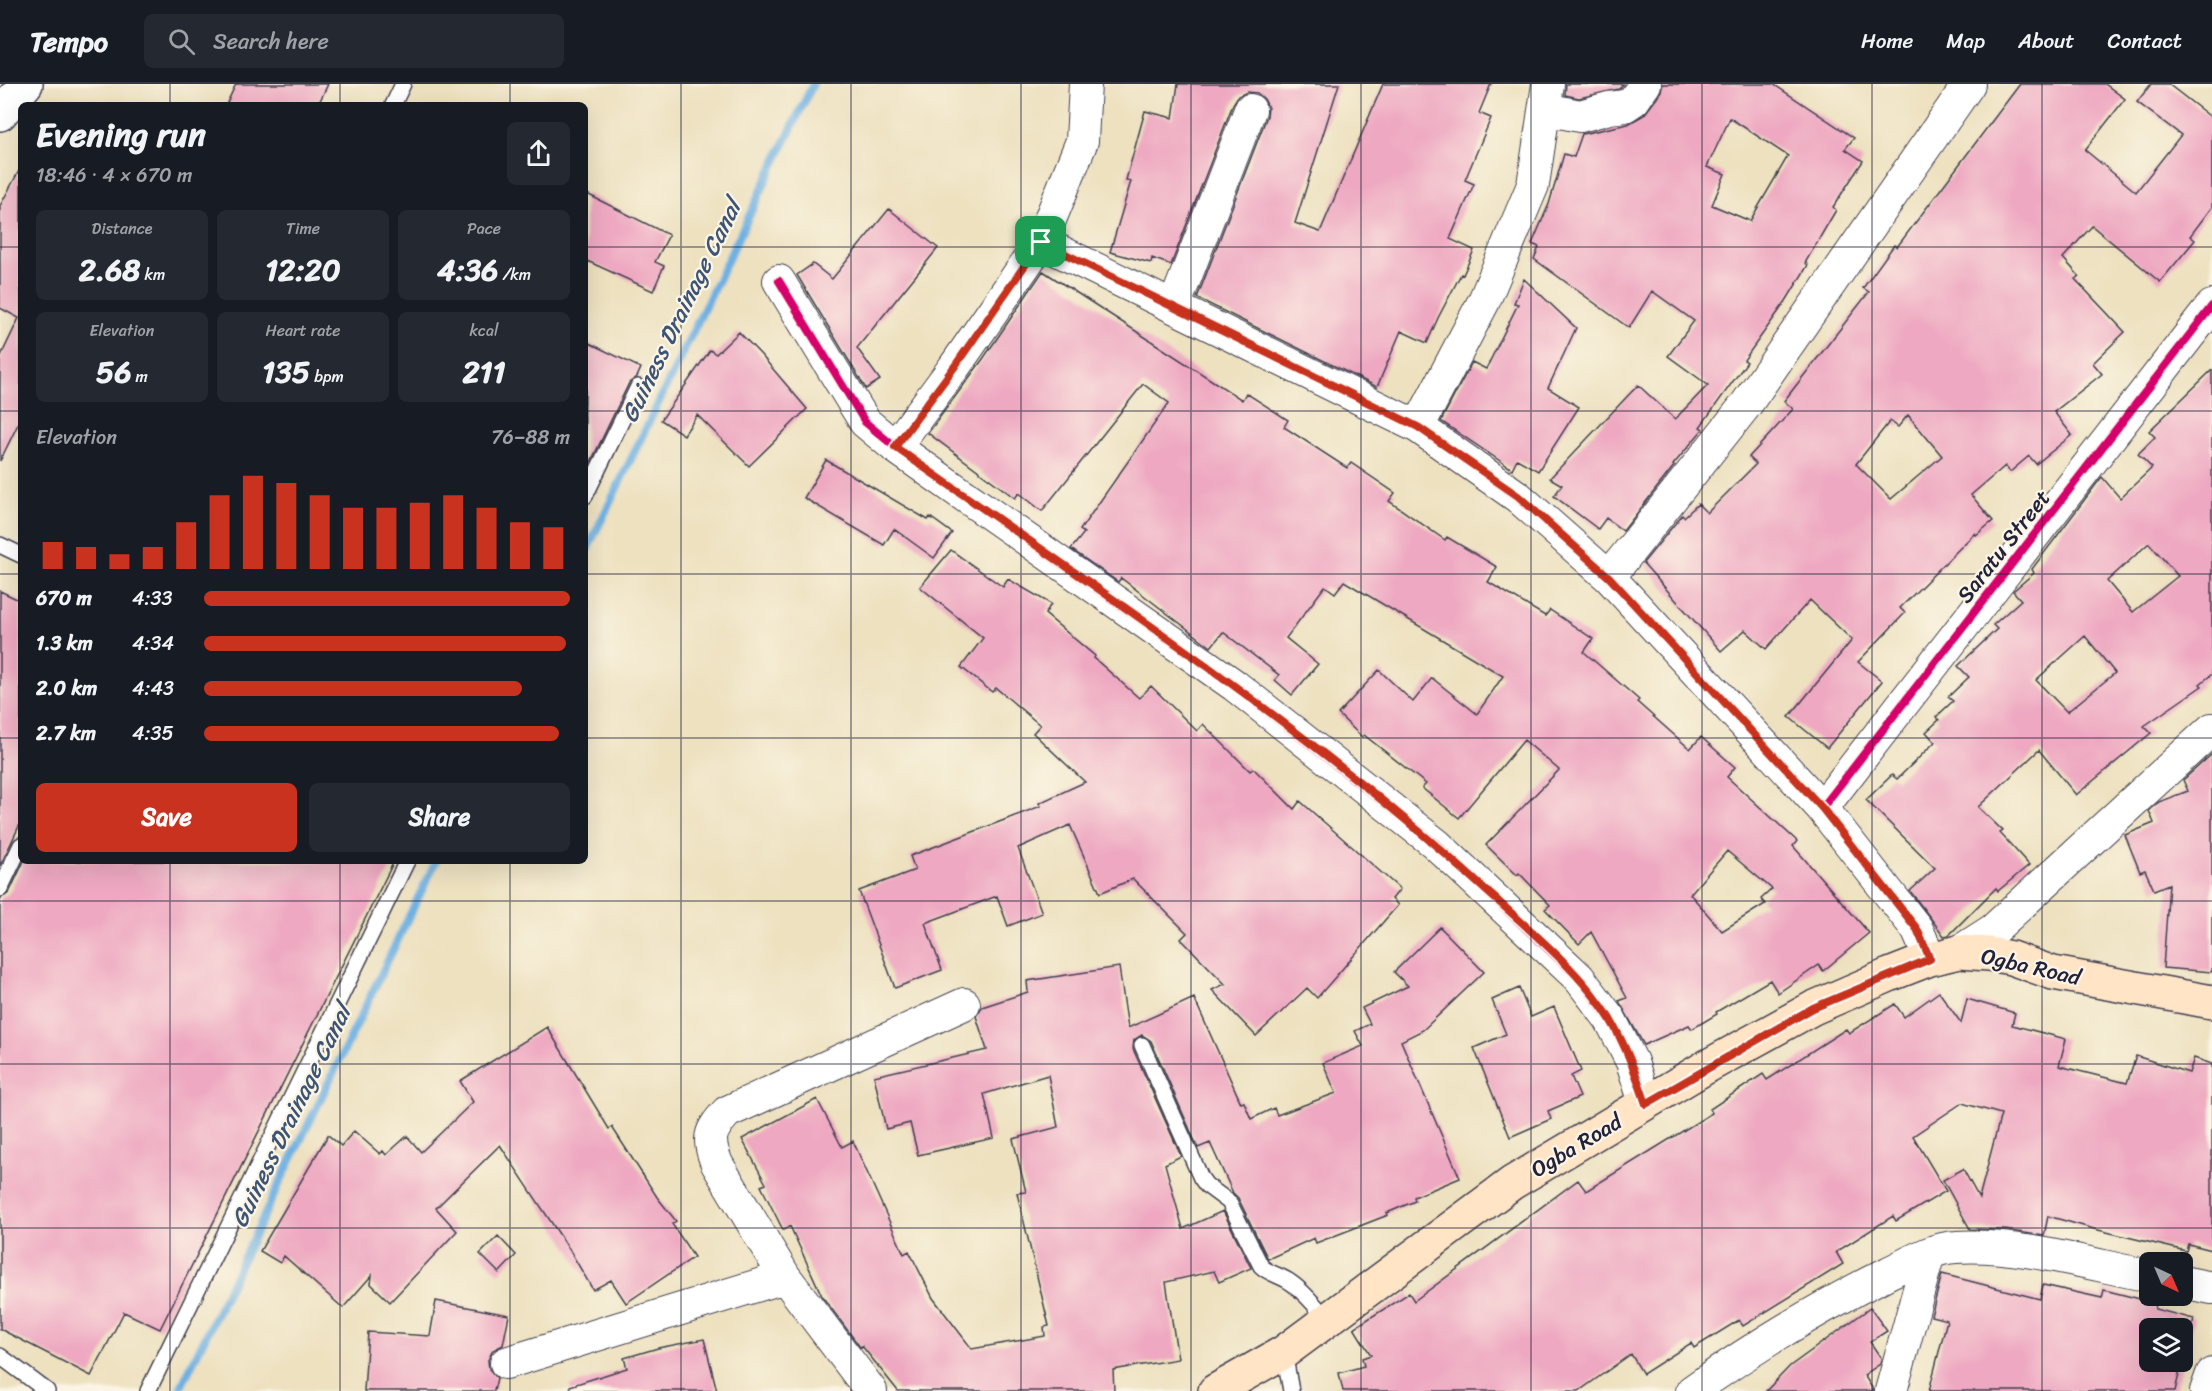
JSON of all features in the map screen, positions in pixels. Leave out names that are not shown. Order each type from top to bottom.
[{"type":"main road","name":"Ogba Road","points":[[1215,1391],[1284,1352],[1512,1183],[1813,1008],[1945,956],[1989,954],[2011,958],[2053,973],[2212,1002]]},
{"type":"street","points":[[0,114],[26,84]]},
{"type":"street","points":[[895,447],[955,366],[1041,242],[1082,141],[1085,84]]},
{"type":"street","points":[[1418,427],[1484,302],[1533,185],[1547,97],[1580,116],[1626,106],[1634,100],[1645,84]]},
{"type":"street","points":[[1609,577],[1744,406],[1970,84]]},
{"type":"street","points":[[1174,307],[1250,110]]},
{"type":"street","points":[[1041,242],[1418,427],[1518,496],[1609,577],[1822,808],[1917,929],[1945,956],[1993,930],[2212,729]]},
{"type":"street","points":[[779,281],[865,422],[895,447],[1234,685],[1436,844],[1579,978],[1610,1018],[1632,1062],[1646,1104]]},
{"type":"street","name":"Saratu Street","points":[[1822,808],[2212,306]]},
{"type":"street","points":[[871,1391],[785,1277],[717,1164],[710,1146],[712,1128],[727,1112],[964,1004]]},
{"type":"street","points":[[1692,1391],[1738,1359],[1840,1299],[1929,1253],[1953,1247],[2005,1247],[2139,1274]]},
{"type":"street","points":[[1891,1391],[1929,1253]]},
{"type":"street","points":[[506,1363],[785,1277]]},
{"type":"street","points":[[2193,1284],[2212,1288]]},
{"type":"street","points":[[2206,1391],[2212,1374]]},
{"type":"lane","points":[[394,102],[403,84]]},
{"type":"lane","points":[[588,490],[638,387]]},
{"type":"lane","points":[[0,546],[18,554]]},
{"type":"lane","points":[[0,890],[18,851]]},
{"type":"lane","points":[[148,1391],[406,864]]},
{"type":"lane","points":[[1142,1045],[1206,1185],[1229,1202],[1261,1266],[1267,1272],[1287,1280],[1296,1287],[1327,1319]]},
{"type":"lane","points":[[1284,1352],[1291,1391]]},
{"type":"lane","points":[[0,1356],[47,1391]]},
{"type":"building","points":[[236,84],[328,84],[319,102],[227,102]]},
{"type":"building","points":[[1178,84],[1339,84],[1295,223],[1320,232],[1383,84],[1491,84],[1479,113],[1491,118],[1465,180],[1474,184],[1450,239],[1474,250],[1427,343],[1401,331],[1377,387],[1197,298],[1267,116],[1268,107],[1257,93],[1247,92],[1238,96],[1233,104],[1171,265],[1152,258],[1151,263],[1110,252],[1131,181],[1126,180],[1145,111],[1173,118]]},
{"type":"building","points":[[1566,84],[1623,84],[1619,89],[1579,98],[1565,95]]},
{"type":"building","points":[[1663,84],[1773,84],[1854,138],[1845,149],[1863,161],[1833,207],[1836,210],[1805,263],[1808,265],[1786,301],[1744,360],[1747,362],[1700,427],[1703,429],[1623,531],[1606,518],[1598,529],[1554,496],[1562,485],[1550,478],[1638,385],[1675,419],[1708,385],[1668,356],[1694,321],[1652,291],[1629,328],[1534,259],[1539,247],[1532,244],[1549,204],[1564,154],[1574,157],[1582,134],[1628,124],[1644,115],[1660,94]],"holes":[[[1730,118],[1788,156],[1750,221],[1712,205],[1725,174],[1707,167]]]},
{"type":"building","points":[[2020,84],[2105,84],[2125,99],[2085,150],[2136,192],[2181,135],[2137,102],[2151,84],[2168,84],[2212,118],[2212,207],[2190,236],[2195,240],[2160,282],[2092,226],[2063,258],[2079,276],[2075,279],[2125,332],[2093,363],[2102,374],[2054,412],[2072,435],[2036,464],[2029,456],[2010,472],[2005,466],[1971,495],[1993,521],[1976,535],[1975,533],[1900,608],[1905,613],[1858,662],[1882,681],[1827,748],[1789,717],[1852,640],[1810,600],[1766,649],[1745,630],[1721,651],[1643,563],[1682,515],[1684,517],[1698,504],[1707,513],[1756,464],[1749,457],[1793,409],[1784,401],[1869,292],[1863,288],[1894,245],[1897,247]],"holes":[[[1908,415],[1942,456],[1891,499],[1856,464],[1890,421],[1898,427]]]},
{"type":"building","points":[[18,173],[18,317],[0,308],[0,206]]},
{"type":"building","points":[[588,194],[669,235],[655,262],[664,266],[653,291],[588,261]]},
{"type":"building","points":[[889,209],[938,248],[857,348],[880,380],[866,389],[797,275],[813,264],[832,279]]},
{"type":"building","points":[[1043,271],[1242,400],[1246,393],[1288,420],[1284,427],[1347,468],[1351,463],[1395,493],[1389,501],[1445,540],[1447,537],[1497,567],[1488,582],[1545,616],[1550,610],[1593,639],[1584,652],[1639,700],[1637,702],[1690,749],[1701,737],[1735,767],[1727,777],[1797,841],[1793,846],[1869,933],[1823,971],[1819,965],[1778,993],[1770,980],[1692,1029],[1689,1025],[1644,1045],[1619,1001],[1627,998],[1591,932],[1579,944],[1545,909],[1550,905],[1519,873],[1517,875],[1486,845],[1559,770],[1524,740],[1459,818],[1422,788],[1426,784],[1364,735],[1362,737],[1338,714],[1379,670],[1413,702],[1432,678],[1477,714],[1503,676],[1344,581],[1335,593],[1325,586],[1286,638],[1318,664],[1292,695],[1275,680],[1279,675],[1223,632],[1211,647],[1121,578],[1118,582],[1071,549],[1084,533],[1080,530],[1169,403],[1143,384],[1042,511],[1019,493],[1015,498],[928,433],[983,359]],"holes":[[[1727,851],[1772,889],[1761,899],[1765,904],[1722,931],[1690,894]]]},
{"type":"building","points":[[1524,279],[1576,328],[1548,388],[1579,407],[1538,471],[1517,459],[1512,469],[1441,421],[1472,362],[1486,369],[1518,304],[1514,303]]},
{"type":"building","points":[[18,320],[18,424],[0,461],[0,358]]},
{"type":"building","points":[[739,332],[807,409],[749,466],[697,415],[684,435],[661,420],[710,350],[716,354]]},
{"type":"building","points":[[588,342],[641,368],[637,377],[629,383],[588,468]]},
{"type":"building","points":[[2212,370],[2212,674],[2200,684],[2202,686],[2144,726],[2151,733],[2076,795],[2039,750],[1978,807],[2003,831],[2000,833],[2029,865],[1998,891],[1996,888],[1949,935],[1944,936],[1910,891],[1935,868],[1866,800],[1892,775],[1897,779],[1935,742],[1926,732],[1939,720],[1936,717],[1953,701],[1948,697],[1969,677],[1958,666],[1997,629],[1993,625],[2021,600],[2013,591],[2034,573],[2032,569],[2101,478],[2120,498],[2152,468],[2138,454],[2155,437],[2149,431]],"holes":[[[2149,543],[2178,576],[2133,612],[2107,581]],[[2085,636],[2115,673],[2067,712],[2036,680]]]},
{"type":"building","points":[[826,460],[928,520],[930,517],[952,533],[934,558],[894,529],[884,545],[804,498]]},
{"type":"building","points":[[951,550],[1003,587],[1008,579],[1051,604],[1045,614],[1095,656],[1094,658],[1139,698],[1151,686],[1197,731],[1203,724],[1250,771],[1253,768],[1294,809],[1300,801],[1400,889],[1392,899],[1398,905],[1317,998],[1307,988],[1256,1036],[1212,990],[1225,984],[1181,939],[1187,933],[1133,879],[1100,893],[1070,825],[1018,848],[1042,913],[1008,926],[997,896],[925,923],[942,970],[895,988],[859,891],[915,870],[910,856],[1041,806],[1039,803],[1085,782],[1033,733],[1040,725],[996,688],[992,692],[961,667],[983,638],[920,587]]},
{"type":"building","points":[[0,591],[18,600],[18,828],[0,866]]},
{"type":"building","points":[[2212,754],[2212,972],[2163,968],[2169,884],[2154,890],[2145,870],[2140,872],[2125,835],[2154,823],[2149,811],[2159,802],[2188,791],[2183,780]]},
{"type":"building","points":[[23,864],[392,864],[160,1329],[124,1312],[91,1376],[0,1329],[0,899],[9,893]]},
{"type":"building","points":[[1440,927],[1484,972],[1423,1030],[1401,1041],[1460,1178],[1414,1197],[1415,1201],[1387,1213],[1388,1215],[1316,1243],[1314,1238],[1268,1259],[1210,1143],[1198,1148],[1151,1041],[1142,1035],[1134,1040],[1133,1049],[1181,1156],[1165,1164],[1183,1229],[1223,1211],[1251,1268],[1219,1282],[1214,1271],[1166,1282],[1178,1359],[1113,1370],[1114,1391],[898,1391],[862,1346],[860,1347],[822,1296],[790,1226],[783,1230],[761,1186],[766,1184],[742,1139],[817,1099],[842,1147],[853,1141],[904,1254],[909,1251],[933,1298],[972,1349],[1045,1336],[1044,1327],[1049,1326],[1017,1193],[1026,1192],[1013,1139],[1058,1127],[1048,1075],[984,1094],[994,1138],[918,1155],[910,1123],[886,1129],[874,1076],[987,1050],[976,1016],[982,1007],[1028,992],[1027,981],[1119,967],[1128,1028],[1194,998],[1241,1103],[1244,1102],[1251,1119],[1274,1108],[1277,1115],[1336,1093],[1323,1063],[1363,1046],[1355,1031],[1370,1024],[1362,1008],[1408,986],[1394,972]]},
{"type":"building","points":[[1519,988],[1531,1017],[1554,1007],[1581,1071],[1571,1076],[1580,1097],[1548,1111],[1551,1119],[1510,1137],[1474,1048],[1506,1034],[1492,1000]]},
{"type":"building","points":[[1939,992],[1961,1023],[1967,999],[2015,1013],[2012,1025],[2066,1039],[2059,1066],[2127,1083],[2136,1056],[2189,1073],[2194,1058],[2212,1064],[2212,1250],[2188,1244],[2186,1251],[2048,1216],[2044,1236],[2005,1230],[1970,1229],[1943,1180],[1963,1169],[1979,1198],[2001,1114],[1962,1103],[1913,1136],[1946,1191],[1896,1221],[1893,1216],[1836,1252],[1843,1264],[1743,1326],[1739,1320],[1694,1348],[1691,1343],[1643,1374],[1631,1354],[1579,1391],[1343,1391],[1339,1373],[1364,1366],[1362,1358],[1371,1355],[1354,1328],[1409,1293],[1414,1301],[1578,1180],[1586,1191],[1712,1113],[1710,1109],[1763,1074],[1767,1080],[1846,1029],[1849,1033],[1895,1004],[1904,1017]]},
{"type":"building","points":[[547,1027],[609,1129],[612,1127],[657,1197],[676,1221],[672,1224],[694,1257],[626,1303],[611,1280],[593,1290],[569,1249],[500,1145],[436,1208],[457,1231],[390,1302],[371,1284],[372,1275],[343,1308],[284,1256],[280,1263],[260,1251],[328,1135],[341,1146],[354,1131],[380,1154],[383,1151],[386,1155],[407,1136],[421,1152],[473,1102],[460,1081]]},
{"type":"building","points":[[498,1236],[516,1255],[499,1273],[480,1254]]},
{"type":"building","points":[[1942,1274],[2040,1299],[2043,1285],[2102,1298],[2104,1290],[2139,1299],[2139,1306],[2156,1306],[2155,1309],[2190,1318],[2139,1318],[2139,1372],[2180,1372],[2175,1391],[1929,1391],[1947,1320],[1931,1316]]},
{"type":"building","points":[[436,1301],[509,1315],[503,1345],[493,1350],[488,1360],[489,1369],[497,1378],[494,1391],[364,1391],[368,1332],[430,1336]]},
{"type":"building","points":[[1870,1308],[1887,1331],[1870,1342],[1881,1358],[1880,1364],[1864,1375],[1874,1391],[1766,1391],[1790,1366]]},
{"type":"building","points":[[704,1339],[717,1391],[571,1391],[570,1386],[627,1368],[624,1358],[658,1348]]},
{"type":"waterway","name":"Guiness Drainage Canal","points":[[588,548],[813,84]]},
{"type":"waterway","name":"Guiness Drainage Canal","points":[[180,1389],[435,864]]},
{"type":"cycle path","points":[[1041,242],[1418,427],[1518,497],[1609,577],[1822,808],[1917,929],[1930,959]]},
{"type":"cycle path","points":[[779,281],[865,422],[895,447],[1234,685],[1436,844],[1579,978],[1610,1019],[1632,1062],[1645,1103]]},
{"type":"cycle path","points":[[1822,808],[2212,306]]},
{"type":"route","points":[[1041,242],[1418,427],[1518,496],[1609,577],[1822,808],[1917,929],[1930,959],[1813,1008],[1646,1104],[1632,1062],[1610,1018],[1579,978],[1436,844],[1234,685],[895,447],[955,366],[1041,242]]}]
